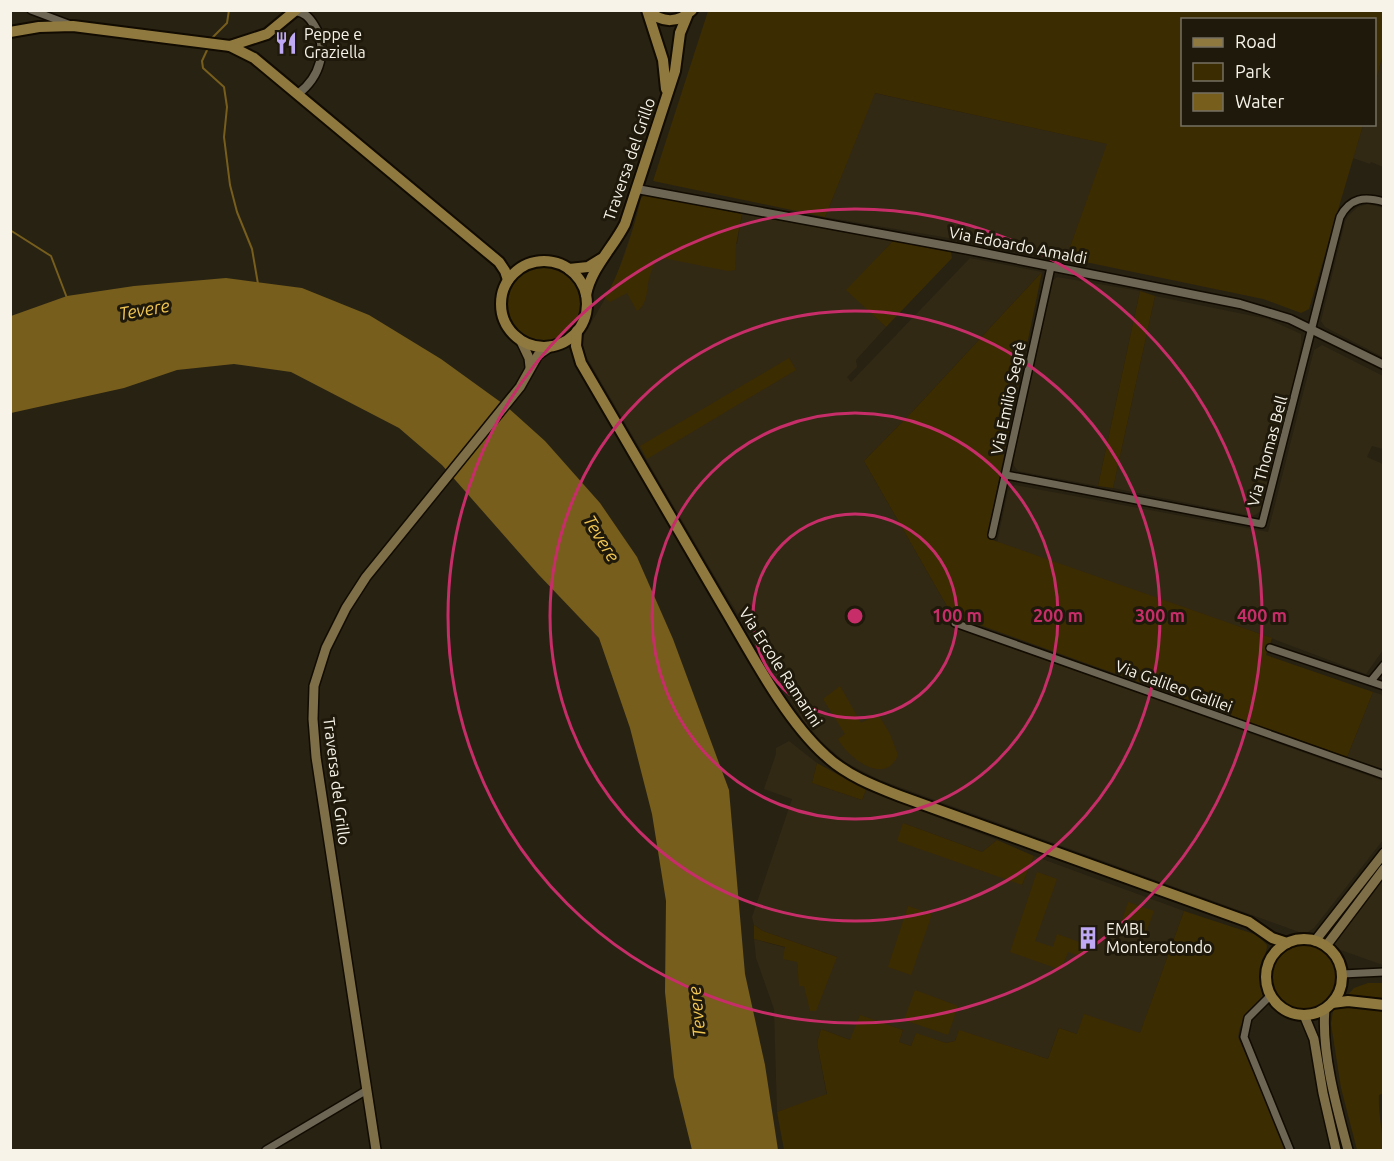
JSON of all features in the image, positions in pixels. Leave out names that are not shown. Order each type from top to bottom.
[{"type":"main road","points":[[647,10],[669,21],[690,13]]},
{"type":"main road","name":"Traversa del Grillo","points":[[647,10],[663,60],[667,96]]},
{"type":"main road","points":[[259,62],[255,55],[258,43],[296,11]]},
{"type":"main road","name":"Traversa del Grillo","points":[[376,1150],[318,766],[313,719],[314,690],[326,648],[346,608],[366,577],[515,394],[538,355],[552,345],[566,340],[577,331],[584,319],[589,283],[625,224],[677,65],[680,33],[690,13]]},
{"type":"main road","points":[[10,32],[39,27],[73,26],[227,45],[249,55],[499,262],[506,271],[508,280]]},
{"type":"main road","points":[[227,45],[267,34]]},
{"type":"main road","points":[[569,269],[588,267],[606,255]]},
{"type":"main road","points":[[530,370],[529,358],[520,339],[507,324],[501,305],[508,280],[526,264],[550,261],[569,269],[578,278],[586,295]]},
{"type":"main road","name":"Via Ercole Ramarini","points":[[577,331],[576,346],[580,363]]},
{"type":"main road","points":[[520,339],[531,345],[552,345]]},
{"type":"main road","name":"Via Ercole Ramarini","points":[[552,345],[569,352],[580,363],[752,654],[794,721],[827,758],[851,774],[883,789],[1249,922],[1258,926],[1269,936],[1287,943]]},
{"type":"main road","points":[[1315,941],[1383,854]]},
{"type":"main road","points":[[1326,946],[1383,869]]},
{"type":"main road","points":[[1269,936],[1273,956],[1266,975],[1271,995],[1285,1010],[1304,1015],[1348,1001],[1383,1005]]},
{"type":"main road","points":[[1273,956],[1287,943],[1305,939],[1326,946],[1340,964],[1342,980],[1350,996],[1365,1003]]},
{"type":"main road","points":[[1342,980],[1329,1006],[1325,1030],[1332,1081],[1348,1150]]},
{"type":"main road","points":[[1304,1015],[1314,1039],[1336,1150]]},
{"type":"street","points":[[31,10],[73,26]]},
{"type":"street","points":[[296,11],[304,13],[311,21],[319,35],[322,47],[315,75],[298,94]]},
{"type":"street","name":"Via Edoardo Amaldi","points":[[637,189],[969,250],[1240,304],[1290,319],[1383,365]]},
{"type":"street","name":"Via Thomas Bell","points":[[1006,475],[1262,524],[1343,212],[1358,199],[1367,198],[1383,202]]},
{"type":"street","name":"Via Emilio Segrè","points":[[992,535],[1051,267]]},
{"type":"street","name":"Via Galileo Galilei","points":[[955,622],[1383,775]]},
{"type":"street","points":[[1270,648],[1383,686]]},
{"type":"street","points":[[1371,681],[1383,665]]},
{"type":"street","points":[[1342,980],[1383,972]]},
{"type":"street","points":[[1271,995],[1248,1018],[1244,1037],[1290,1150]]},
{"type":"street","points":[[266,1150],[366,1090]]},
{"type":"shaded area","points":[[1383,54],[1383,167],[1353,158],[1363,126],[1376,126],[1376,80]]},
{"type":"shaded area","points":[[874,93],[1108,144],[1066,258],[825,217]]},
{"type":"shaded area","points":[[1368,204],[1383,208],[1383,357],[1325,327],[1321,321],[1345,222],[1358,207]]},
{"type":"shaded area","points":[[742,214],[893,241],[847,290],[886,327],[856,360],[857,367],[847,377],[851,382],[970,258],[1042,272],[864,461],[952,615],[948,625],[1383,781],[1383,840],[1314,928],[1308,932],[1299,932],[880,780],[845,762],[821,741],[803,720],[717,580],[579,344],[614,283],[635,222],[737,244]]},
{"type":"shaded area","points":[[1057,277],[1140,291],[1098,486],[1018,471],[1014,466],[1013,460],[1052,281]]},
{"type":"shaded area","points":[[1155,296],[1268,319],[1301,334],[1294,381],[1261,510],[1257,514],[1252,516],[1113,488]]},
{"type":"shaded area","points":[[1322,345],[1383,376],[1383,449],[1372,446],[1367,457],[1383,464],[1383,650],[1366,674],[1263,635],[997,543],[1008,491],[1015,485],[1268,532],[1314,350]]},
{"type":"shaded area","points":[[1373,692],[1383,695],[1383,769],[1347,757]]},
{"type":"shaded area","points":[[789,741],[817,763],[812,783],[862,800],[866,790],[997,840],[982,852],[903,823],[1022,885],[1034,856],[1184,911],[1140,1034],[1077,1034],[1059,1028],[1048,1059],[959,1031],[955,1041],[946,1043],[916,1034],[911,1046],[899,1042],[903,1030],[887,1025],[850,1040],[821,1029],[817,1043],[827,1096],[777,1112],[774,1009],[756,958],[754,939],[786,948],[797,962],[800,986],[804,986],[837,957],[763,931],[754,925],[752,917],[792,799],[764,789],[776,748]]},
{"type":"shaded area","points":[[1383,879],[1383,965],[1332,947]]},
{"type":"green space","points":[[708,11],[1383,11],[1383,54],[1376,80],[1376,18],[1181,18],[1181,126],[1363,126],[1309,309],[1301,313],[1263,299],[1066,258],[1107,144],[875,93],[825,217],[653,181]]},
{"type":"green space","points":[[645,195],[742,214],[736,245],[735,270],[728,271],[658,257],[650,275],[644,304],[641,308],[637,311],[627,293],[610,302],[605,298],[626,249],[641,198]]},
{"type":"green space","points":[[893,241],[951,252],[952,258],[886,327],[846,290]]},
{"type":"green space","points":[[544,268],[564,274],[574,284],[580,304],[574,324],[564,334],[544,340],[524,334],[514,324],[508,304],[514,284],[524,274]]},
{"type":"green space","points":[[1042,272],[987,538],[1272,638],[1266,655],[1373,692],[1347,757],[952,615],[864,461]]},
{"type":"green space","points":[[1140,291],[1155,296],[1113,488],[1098,486]]},
{"type":"green space","points":[[789,358],[796,370],[647,459],[640,446]]},
{"type":"green space","points":[[840,686],[861,723],[878,714],[890,734],[898,755],[892,764],[876,769],[867,766],[843,747],[838,739],[845,734],[823,699]]},
{"type":"green space","points":[[817,763],[866,790],[862,800],[812,783]]},
{"type":"green space","points":[[903,823],[982,852],[997,840],[1034,856],[1022,885],[897,841]]},
{"type":"green space","points":[[1037,872],[1057,879],[1035,941],[1053,947],[1057,934],[1088,945],[1083,957],[1068,952],[1061,970],[1010,952]]},
{"type":"green space","points":[[1128,902],[1154,911],[1145,935],[1120,927]]},
{"type":"green space","points":[[908,906],[932,914],[911,975],[888,967]]},
{"type":"green space","points":[[1184,911],[1257,935],[1267,945],[1259,973],[1263,999],[1240,1027],[1238,1037],[1288,1150],[784,1150],[777,1112],[827,1094],[817,1043],[821,1029],[850,1040],[860,1015],[903,1030],[899,1042],[911,1046],[916,1033],[946,1043],[955,1041],[959,1030],[1048,1059],[1059,1028],[1077,1034],[1084,1014],[1140,1033]]},
{"type":"green space","points":[[754,925],[763,931],[837,957],[816,1011],[810,1011],[804,986],[799,986],[797,962],[783,959],[785,947],[754,939]]},
{"type":"green space","points":[[1298,943],[1310,943],[1322,948],[1332,958],[1337,976],[1335,989],[1322,1004],[1310,1009],[1298,1009],[1286,1004],[1276,994],[1271,982],[1271,970],[1276,958],[1286,948]]},
{"type":"green space","points":[[1368,983],[1383,983],[1384,1093],[1379,1095],[1379,1102],[1383,1150],[1357,1150],[1341,1088],[1331,1024],[1333,1011],[1354,988]]},
{"type":"green space","points":[[915,990],[958,1006],[948,1035],[904,1020]]},
{"type":"water","name":"Tevere","points":[[226,278],[302,288],[369,315],[441,359],[506,406],[545,441],[600,503],[637,557],[673,639],[729,790],[745,974],[765,1065],[778,1150],[692,1150],[674,1077],[665,992],[666,901],[652,814],[630,728],[599,638],[538,574],[442,465],[399,428],[291,372],[234,364],[177,370],[124,388],[11,413],[11,316],[67,296],[134,286]]},
{"type":"waterway","points":[[211,39],[227,23],[229,10]]},
{"type":"waterway","points":[[208,48],[202,61],[203,68],[224,87],[227,107],[224,137],[230,185],[237,212],[252,249],[258,284]]},
{"type":"waterway","points":[[10,230],[51,256],[67,298]]},
{"type":"place","name":"Peppe e Graziella","points":[[286,43]]},
{"type":"place","name":"EMBL Monterotondo","points":[[1088,938]]}]
